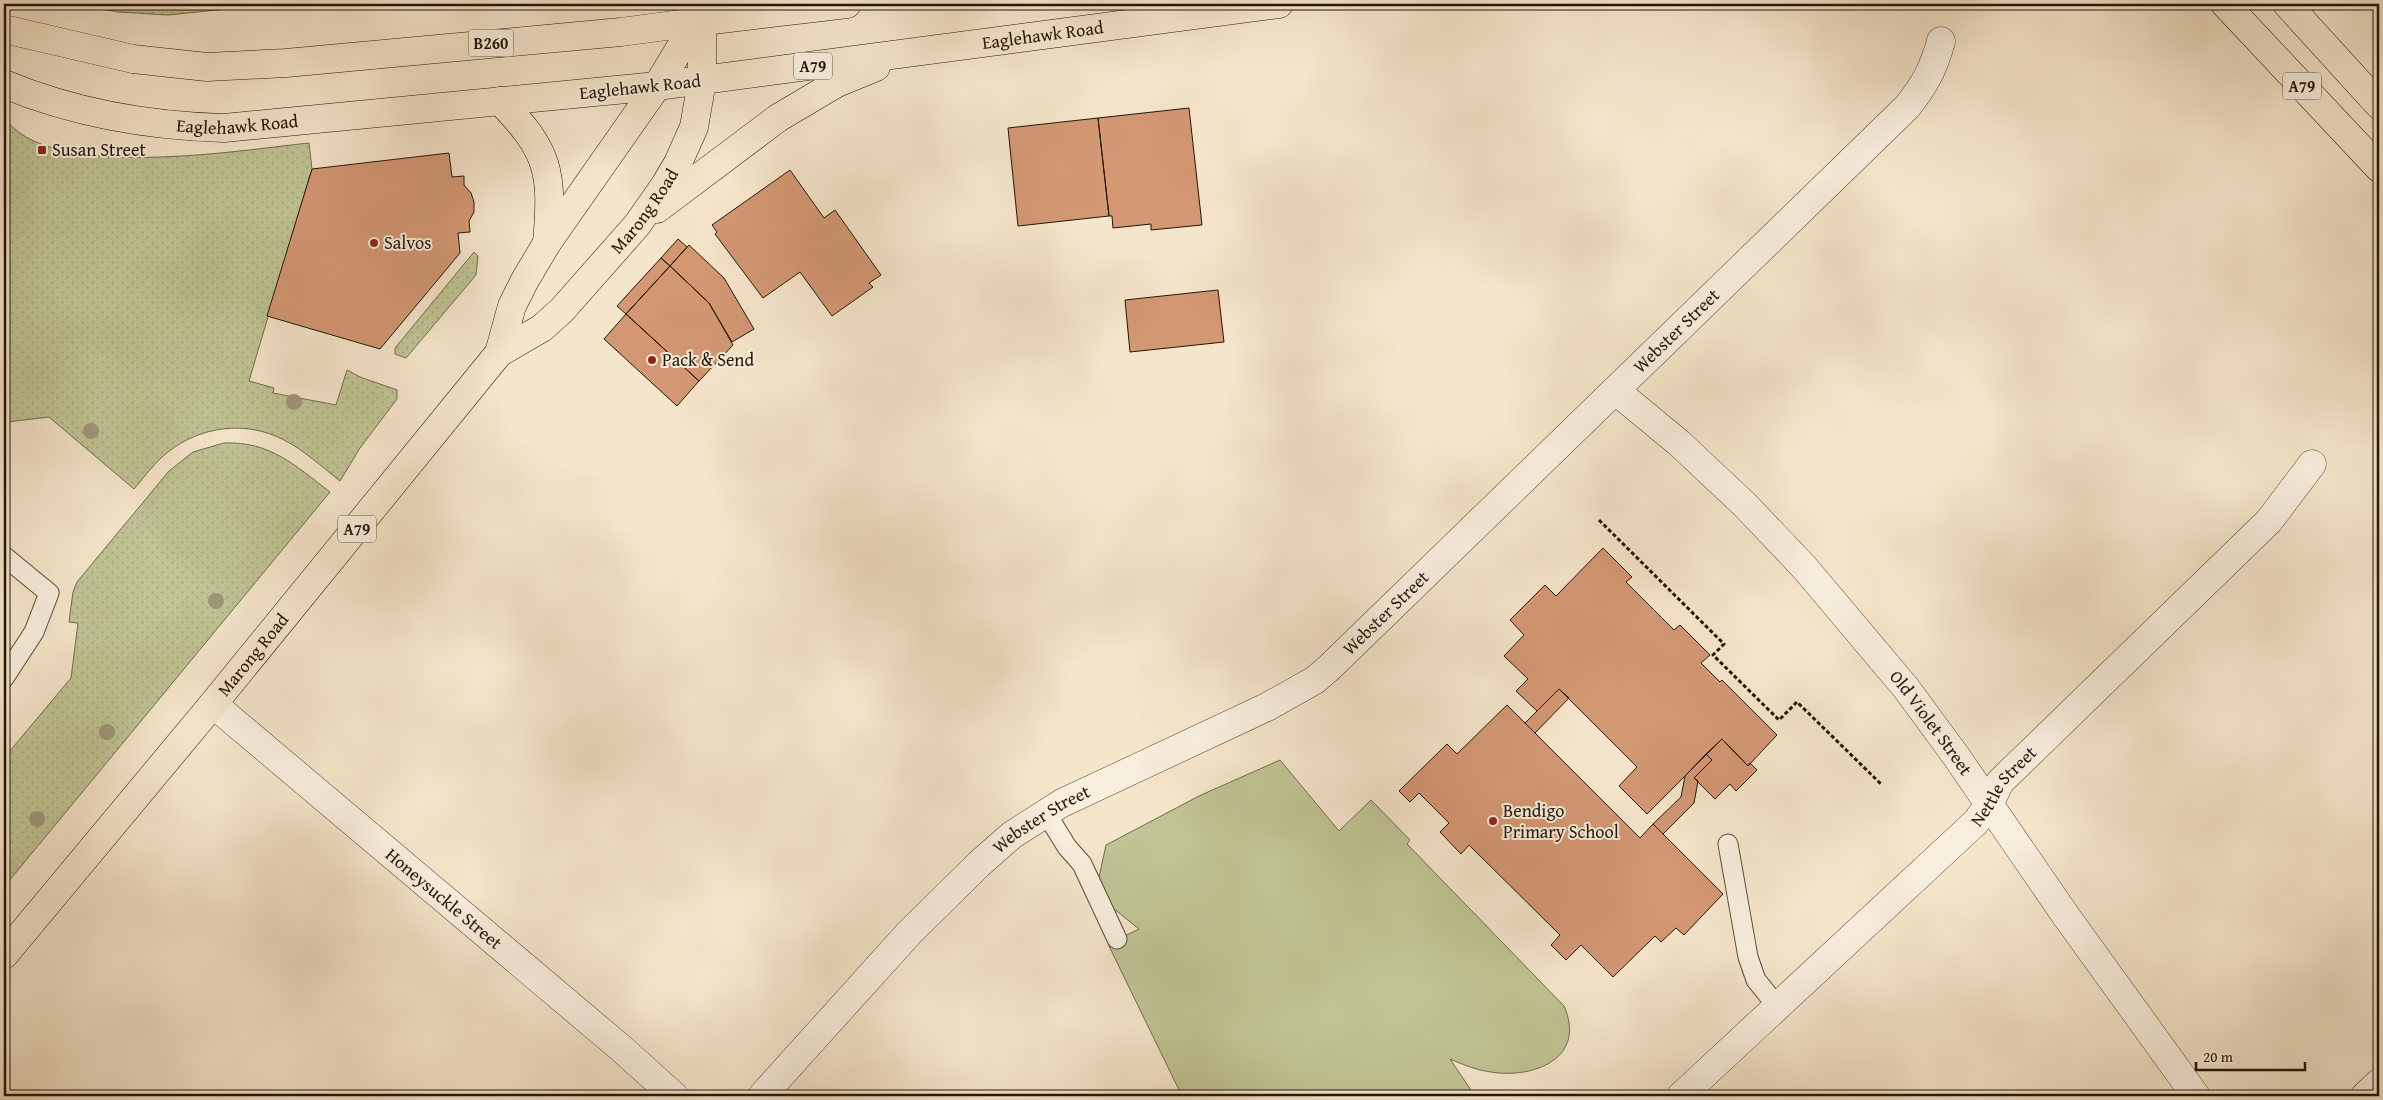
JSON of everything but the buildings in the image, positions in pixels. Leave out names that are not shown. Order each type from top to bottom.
[{"type":"main road","points":[[699,22],[847,4]]},
{"type":"main road","name":"Eaglehawk Road","points":[[4,84],[48,100],[105,115],[162,125],[193,127],[254,126],[702,81],[1279,4]]},
{"type":"main road","name":"A79","points":[[2225,4],[2379,168]]},
{"type":"main road","name":"A79","points":[[2287,4],[2379,105]]},
{"type":"main road","name":"B260","points":[[4,28],[133,59],[208,67],[286,63],[621,32],[699,22]]},
{"type":"main road","name":"Marong Road","points":[[4,955],[213,704],[499,353],[542,328],[562,310],[636,225],[678,163],[694,127],[702,81],[699,22]]},
{"type":"main road","name":"Marong Road","points":[[499,353],[512,306],[547,243],[658,86],[699,22]]},
{"type":"main road","points":[[636,225],[755,135],[807,100],[878,66],[924,50]]},
{"type":"main road","points":[[500,101],[535,141],[544,158],[550,192],[547,243]]},
{"type":"street","name":"Webster Street","points":[[762,1096],[943,899],[1012,835],[1046,813],[1267,708],[1315,680],[1616,391],[1907,107],[1923,87],[1934,67],[1941,42]]},
{"type":"street","name":"Old Violet Street","points":[[1616,391],[1679,443],[1719,480],[1804,567],[1922,708],[1990,803],[2066,916],[2196,1096]]},
{"type":"street","name":"Nettle Street","points":[[1681,1096],[1976,822],[1990,803],[2000,782],[2269,521],[2312,464]]},
{"type":"street","name":"Honeysuckle Street","points":[[213,704],[622,1049],[674,1096]]},
{"type":"street","points":[[2365,1096],[2379,1082]]},
{"type":"lane","points":[[4,556],[49,593],[34,632],[4,678]]},
{"type":"lane","points":[[1046,813],[1067,847],[1082,864],[1117,939]]},
{"type":"lane","points":[[1728,844],[1748,957],[1756,980],[1777,1006]]},
{"type":"path","points":[[1599,520],[1724,644],[1714,655],[1780,720],[1798,702],[1882,785]]},
{"type":"green space","points":[[95,4],[276,4],[168,15],[118,12],[96,8]]},
{"type":"green space","points":[[4,117],[27,137],[60,150],[101,156],[194,155],[309,143],[312,169],[249,381],[274,388],[273,393],[336,405],[347,370],[360,377],[397,390],[397,399],[360,448],[340,481],[306,454],[284,440],[254,430],[239,428],[209,432],[181,443],[159,460],[134,489],[49,417],[7,422],[4,426]]},
{"type":"green space","points":[[474,252],[478,256],[476,275],[406,358],[395,354],[395,348]]},
{"type":"green space","points":[[224,443],[240,443],[255,446],[282,457],[330,492],[4,887],[4,758],[71,678],[78,623],[69,622],[73,592],[77,582],[169,471],[193,452]]},
{"type":"green space","points":[[1280,760],[1339,831],[1371,800],[1410,840],[1407,844],[1564,1006],[1569,1024],[1568,1039],[1562,1052],[1552,1061],[1539,1068],[1524,1072],[1491,1072],[1450,1059],[1475,1096],[1182,1096],[1108,944],[1139,929],[1114,909],[1098,882],[1106,845],[1199,796]]},
{"type":"place","name":"Susan Street","points":[[42,150]]},
{"type":"place","name":"Salvos","points":[[374,243]]},
{"type":"place","name":"Pack & Send","points":[[652,360]]},
{"type":"place","name":"Bendigo Primary School","points":[[1493,821]]}]
